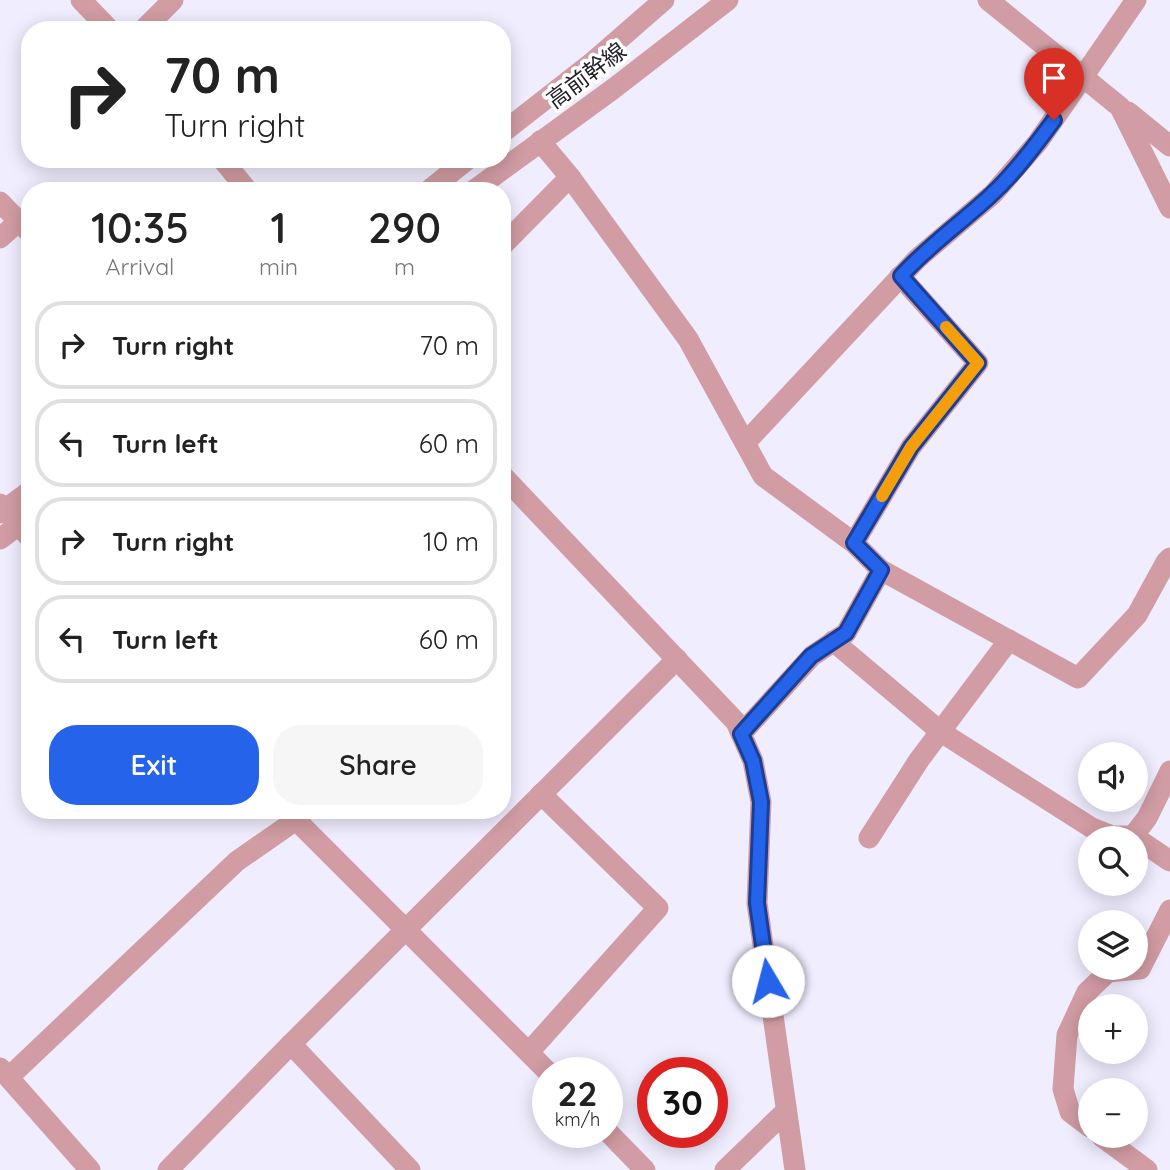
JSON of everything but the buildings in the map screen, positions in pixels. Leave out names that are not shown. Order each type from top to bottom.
[{"type":"street","points":[[80,0],[101,21]]},
{"type":"street","points":[[152,21],[173,0]]},
{"type":"street","name":"高前幹線","points":[[511,126],[594,61],[664,0]]},
{"type":"street","name":"高前幹線","points":[[511,163],[728,0]]},
{"type":"street","points":[[988,0],[1170,146]]},
{"type":"street","points":[[746,442],[916,259],[993,194],[1038,142],[1136,0]]},
{"type":"street","points":[[1120,107],[1170,208]]},
{"type":"street","points":[[540,141],[570,177],[688,339],[763,476],[854,543],[881,570],[1078,678],[1137,615],[1170,558]]},
{"type":"street","points":[[229,168],[241,182]]},
{"type":"street","points":[[439,182],[457,168]]},
{"type":"street","name":"高前幹線","points":[[485,182],[504,168]]},
{"type":"street","points":[[511,237],[570,177]]},
{"type":"street","points":[[0,202],[21,224]]},
{"type":"street","points":[[0,238],[21,228]]},
{"type":"street","points":[[854,543],[911,447],[978,363],[901,276]]},
{"type":"street","points":[[511,484],[736,722],[753,761],[761,802],[757,903],[795,1170]]},
{"type":"street","points":[[0,539],[14,518]]},
{"type":"street","points":[[741,734],[811,656],[846,633],[881,570]]},
{"type":"street","points":[[869,838],[919,760],[1009,640]]},
{"type":"street","points":[[834,641],[941,732],[1090,826]]},
{"type":"street","points":[[511,812],[541,794],[677,659]]},
{"type":"street","points":[[1140,826],[1170,771]]},
{"type":"street","points":[[529,1052],[658,908],[541,794]]},
{"type":"street","points":[[90,1170],[4,1073],[237,861],[290,819]]},
{"type":"street","points":[[303,819],[534,1057]]},
{"type":"street","points":[[168,1170],[407,929],[504,819]]},
{"type":"street","points":[[1148,846],[1170,861]]},
{"type":"street","points":[[1078,1118],[1070,1112],[1063,1089],[1067,1035],[1087,992],[1108,972],[1140,969],[1170,910]]},
{"type":"street","points":[[291,1044],[410,1170]]},
{"type":"street","points":[[725,1170],[786,1111]]},
{"type":"street","points":[[623,1147],[645,1170]]},
{"type":"street","points":[[1117,1148],[1147,1170]]},
{"type":"slow traffic","points":[[882,496],[911,447],[978,363],[946,327]]},
{"type":"route","points":[[768,981],[757,903],[761,802],[753,761],[741,734],[811,656],[846,633],[881,570],[854,543],[911,447],[978,363],[901,276],[916,259],[993,194],[1054,120]]}]
